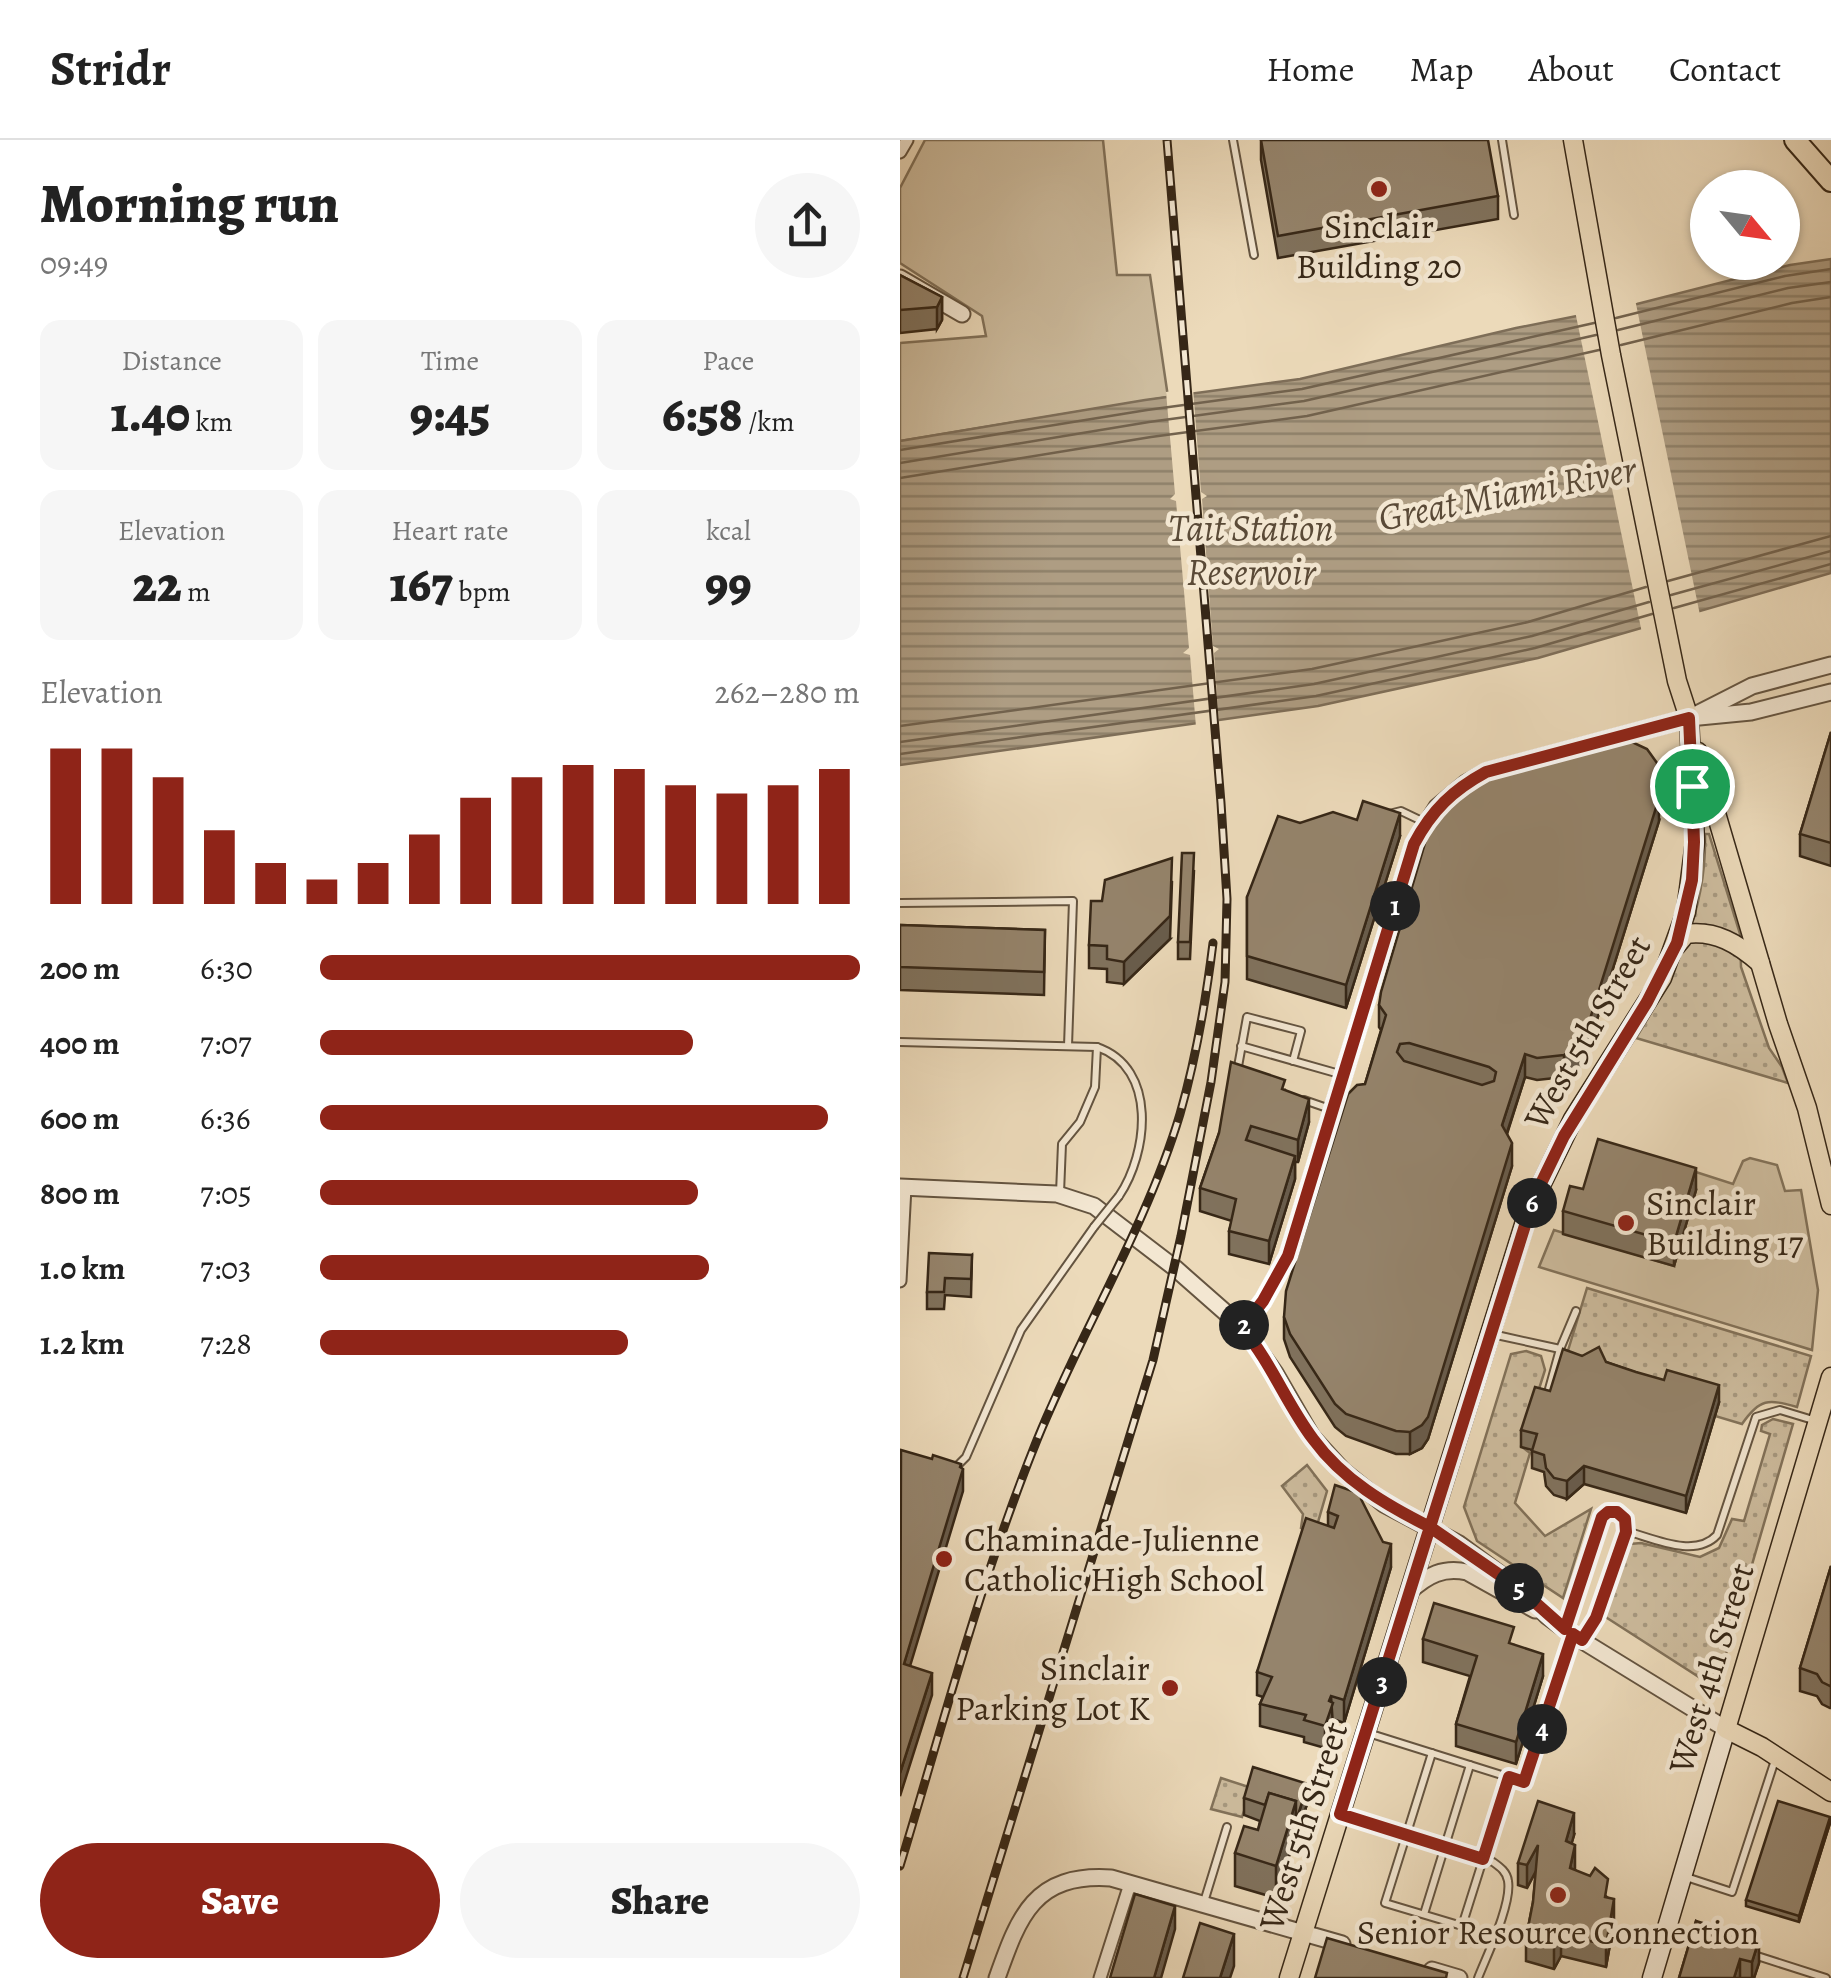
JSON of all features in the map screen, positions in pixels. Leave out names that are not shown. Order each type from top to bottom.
[{"type":"highway","points":[[1796,140],[1831,180]]},
{"type":"main road","name":"West 5th Street","points":[[1289,1978],[1524,1225],[1554,1155],[1647,1002],[1675,948],[1686,912],[1694,842],[1689,718],[1677,681],[1572,140]]},
{"type":"main road","points":[[1689,718],[1807,1108],[1831,1205]]},
{"type":"main road","points":[[1675,948],[1686,934],[1702,932],[1729,940],[1760,963]]},
{"type":"main road","name":"West 4th Street","points":[[1652,1978],[1831,1377]]},
{"type":"main road","points":[[1726,1729],[1831,1792]]},
{"type":"street","points":[[900,152],[907,140]]},
{"type":"street","points":[[900,278],[962,314]]},
{"type":"street","points":[[1689,718],[1752,686],[1831,665]]},
{"type":"street","points":[[1242,1328],[1263,1301],[1288,1256],[1414,844],[1426,822],[1450,794],[1486,772],[1689,718],[1751,712],[1831,692]]},
{"type":"street","points":[[900,1281],[903,1187],[1060,1194],[1094,1206],[1175,1268],[1242,1328],[1275,1372],[1306,1429],[1342,1471],[1384,1504],[1430,1527],[1520,1589],[1547,1616]]},
{"type":"street","points":[[1410,1591],[1435,1573],[1467,1572],[1547,1616],[1726,1729]]},
{"type":"street","points":[[996,1978],[1018,1920],[1043,1892],[1091,1877],[1130,1884],[1355,1948]]},
{"type":"street","points":[[1100,1978],[1130,1884]]},
{"type":"street","points":[[1407,1963],[1460,1978]]},
{"type":"lane","points":[[1234,140],[1254,255]]},
{"type":"lane","points":[[1502,140],[1514,216]]},
{"type":"lane","points":[[1382,815],[1401,812],[1426,822]]},
{"type":"lane","points":[[900,902],[1074,901],[1068,1046]]},
{"type":"lane","points":[[1236,1077],[1246,1017],[1302,1031],[1294,1061]]},
{"type":"lane","points":[[900,1042],[1097,1048],[1121,1060],[1132,1076],[1142,1105],[1136,1165],[1120,1196],[1020,1330],[966,1457],[952,1468]]},
{"type":"lane","points":[[1242,1046],[1344,1076]]},
{"type":"lane","points":[[1060,1194],[1062,1144],[1080,1122],[1095,1087],[1097,1048]]},
{"type":"lane","points":[[1301,1099],[1334,1110]]},
{"type":"lane","points":[[1546,1400],[1560,1349],[1576,1311]]},
{"type":"lane","points":[[1490,1334],[1560,1349]]},
{"type":"lane","points":[[1626,1532],[1693,1548],[1708,1546],[1717,1535],[1756,1418],[1780,1410],[1820,1422]]},
{"type":"lane","points":[[1366,1732],[1524,1782],[1573,1635],[1602,1517],[1617,1512],[1625,1519],[1626,1532],[1596,1618],[1573,1635]]},
{"type":"lane","points":[[1432,1753],[1386,1902],[1462,1926],[1509,1777]]},
{"type":"lane","points":[[1682,1876],[1732,1892],[1776,1756]]},
{"type":"lane","points":[[1424,1914],[1470,1765]]},
{"type":"lane","points":[[1340,1814],[1483,1859],[1503,1869],[1508,1879],[1508,1895],[1478,1978]]},
{"type":"lane","points":[[1203,1904],[1227,1827]]},
{"type":"lane","points":[[1667,1928],[1701,1938]]},
{"type":"lane","points":[[1734,1949],[1826,1978]]},
{"type":"shaded area","points":[[925,140],[1103,140],[1117,275],[1150,275],[1168,397],[900,441],[900,343],[986,336],[982,316],[900,263],[900,188]]},
{"type":"shaded area","points":[[1705,834],[1709,834],[1740,934],[1741,967],[1769,1048],[1788,1083],[1636,1038],[1686,941],[1701,890]]},
{"type":"shaded area","points":[[1643,1155],[1733,1184],[1743,1161],[1750,1158],[1777,1165],[1785,1191],[1801,1190],[1818,1290],[1812,1350],[1539,1267],[1554,1230],[1674,1266]]},
{"type":"shaded area","points":[[1587,1288],[1811,1356],[1797,1407],[1765,1403],[1742,1424],[1715,1416],[1719,1403],[1563,1367]]},
{"type":"shaded area","points":[[1526,1351],[1541,1356],[1545,1370],[1521,1446],[1530,1453],[1515,1503],[1545,1536],[1591,1509],[1563,1598],[1477,1541],[1464,1507],[1511,1354]]},
{"type":"shaded area","points":[[1773,1419],[1793,1424],[1716,1688],[1604,1616],[1630,1544],[1700,1557],[1719,1548],[1732,1519],[1744,1521],[1770,1434],[1761,1431],[1762,1425]]},
{"type":"shaded area","points":[[1307,1465],[1327,1491],[1314,1536],[1301,1528],[1303,1514],[1282,1486]]},
{"type":"shaded area","points":[[1221,1778],[1252,1788],[1242,1817],[1211,1809]]},
{"type":"water","name":"Tait Station Reservoir","points":[[1831,259],[1831,573],[1538,658],[1318,706],[900,765],[900,441],[1300,379],[1731,280],[1800,280],[1800,264]]},
{"type":"pier","points":[[1635,299],[1700,615],[1642,633],[1575,311]]},
{"type":"pier","points":[[1193,388],[1201,492],[1207,496],[1202,499],[1213,646],[1219,649],[1214,653],[1219,724],[1196,727],[1190,655],[1183,653],[1189,648],[1176,501],[1170,499],[1175,494],[1166,392]]},
{"type":"building","name":"Sinclair Building 20","points":[[1261,140],[1488,140],[1498,196],[1278,236]]},
{"type":"building","points":[[900,275],[942,297],[937,307],[900,310]]},
{"type":"building","points":[[1831,732],[1831,843],[1800,834]]},
{"type":"building","points":[[1613,740],[1647,749],[1657,763],[1659,798],[1585,1035],[1579,1045],[1564,1055],[1537,1058],[1525,1054],[1502,1125],[1512,1143],[1428,1417],[1410,1432],[1396,1431],[1346,1414],[1335,1404],[1290,1334],[1284,1317],[1286,1291],[1348,1094],[1357,1085],[1365,1084],[1386,1015],[1379,1005],[1381,992],[1428,833],[1457,795],[1479,783]],"holes":[[[1409,1043],[1496,1072],[1494,1081],[1482,1085],[1404,1061],[1397,1052],[1400,1044]]]},
{"type":"building","points":[[1363,801],[1400,813],[1346,985],[1247,956],[1247,897],[1278,816],[1300,823],[1333,812],[1357,820]]},
{"type":"building","points":[[1182,853],[1194,853],[1190,942],[1178,942]]},
{"type":"building","points":[[1172,858],[1170,916],[1124,962],[1107,959],[1107,946],[1089,945],[1091,901],[1102,901],[1105,880]]},
{"type":"building","points":[[900,925],[1045,930],[1044,972],[900,967]]},
{"type":"building","points":[[1231,1062],[1285,1080],[1282,1089],[1309,1099],[1298,1140],[1251,1126],[1246,1140],[1295,1156],[1269,1241],[1229,1231],[1236,1199],[1200,1188],[1219,1133]]},
{"type":"building","name":"Sinclair Building 17","points":[[1598,1139],[1696,1168],[1674,1243],[1563,1211],[1570,1186],[1583,1189]]},
{"type":"building","points":[[929,1253],[972,1255],[971,1279],[945,1278],[944,1292],[927,1292]]},
{"type":"building","points":[[1599,1347],[1606,1362],[1636,1372],[1664,1380],[1667,1370],[1719,1385],[1686,1496],[1584,1466],[1567,1481],[1554,1478],[1546,1468],[1544,1455],[1532,1451],[1537,1434],[1521,1430],[1535,1387],[1550,1391],[1563,1349],[1582,1356]]},
{"type":"building","points":[[901,1450],[932,1459],[933,1455],[961,1464],[963,1469],[904,1664],[932,1673],[900,1773]]},
{"type":"building","points":[[1335,1485],[1361,1494],[1383,1542],[1391,1544],[1344,1700],[1331,1696],[1329,1701],[1333,1703],[1325,1726],[1304,1720],[1306,1715],[1260,1704],[1272,1677],[1257,1672],[1306,1518],[1334,1528],[1338,1516],[1328,1512]]},
{"type":"building","points":[[1831,1566],[1830,1686],[1817,1674],[1800,1668]]},
{"type":"building","points":[[1434,1603],[1514,1627],[1509,1643],[1543,1654],[1516,1742],[1456,1724],[1477,1656],[1423,1639]]},
{"type":"building","points":[[1253,1767],[1308,1784],[1298,1815],[1296,1801],[1269,1793],[1265,1805],[1244,1798]]},
{"type":"building","points":[[1269,1793],[1296,1801],[1276,1866],[1235,1853],[1244,1826],[1258,1830]]},
{"type":"building","name":"Senior Resource Connection","points":[[1538,1801],[1574,1813],[1566,1841],[1575,1845],[1570,1868],[1590,1876],[1595,1868],[1608,1879],[1605,1897],[1614,1899],[1606,1945],[1561,1934],[1554,1946],[1526,1938],[1538,1845],[1527,1865],[1518,1863]]},
{"type":"building","points":[[1778,1801],[1830,1817],[1799,1916],[1746,1900]]},
{"type":"building","points":[[1135,1894],[1175,1906],[1154,1978],[1110,1978]]},
{"type":"building","points":[[1696,1921],[1759,1940],[1752,1962],[1740,1959],[1734,1978],[1679,1978]]},
{"type":"building","points":[[1200,1923],[1234,1934],[1220,1978],[1183,1978]]},
{"type":"building","points":[[1327,1938],[1447,1973],[1446,1978],[1315,1978]]},
{"type":"railway","points":[[963,1978],[1153,1360],[1211,1082],[1225,982],[1227,899],[1221,803],[1167,140]]},
{"type":"railway","points":[[900,1866],[1017,1492],[1054,1400],[1150,1197],[1180,1114],[1204,1007],[1213,943]]},
{"type":"place","name":"Sinclair Building 20","points":[[1379,189]]},
{"type":"place","name":"Sinclair Building 17","points":[[1626,1223]]},
{"type":"place","name":"Chaminade-Julienne Catholic High School","points":[[944,1559]]},
{"type":"place","name":"Sinclair Parking Lot K","points":[[1170,1688]]},
{"type":"place","name":"Senior Resource Connection","points":[[1558,1895]]},
{"type":"route","points":[[1692,786],[1689,718],[1486,772],[1450,794],[1437,807],[1414,844],[1288,1256],[1263,1301],[1242,1328],[1260,1348],[1322,1450],[1384,1504],[1430,1527],[1340,1814],[1483,1859],[1509,1777],[1524,1782],[1573,1634],[1582,1640],[1596,1618],[1626,1532],[1625,1519],[1617,1512],[1602,1517],[1565,1629],[1520,1589],[1430,1527],[1533,1200],[1564,1136],[1662,978],[1677,943],[1692,880],[1692,786]]},
{"type":"water label","name":"Great Miami River","points":[[1507,493]]}]
